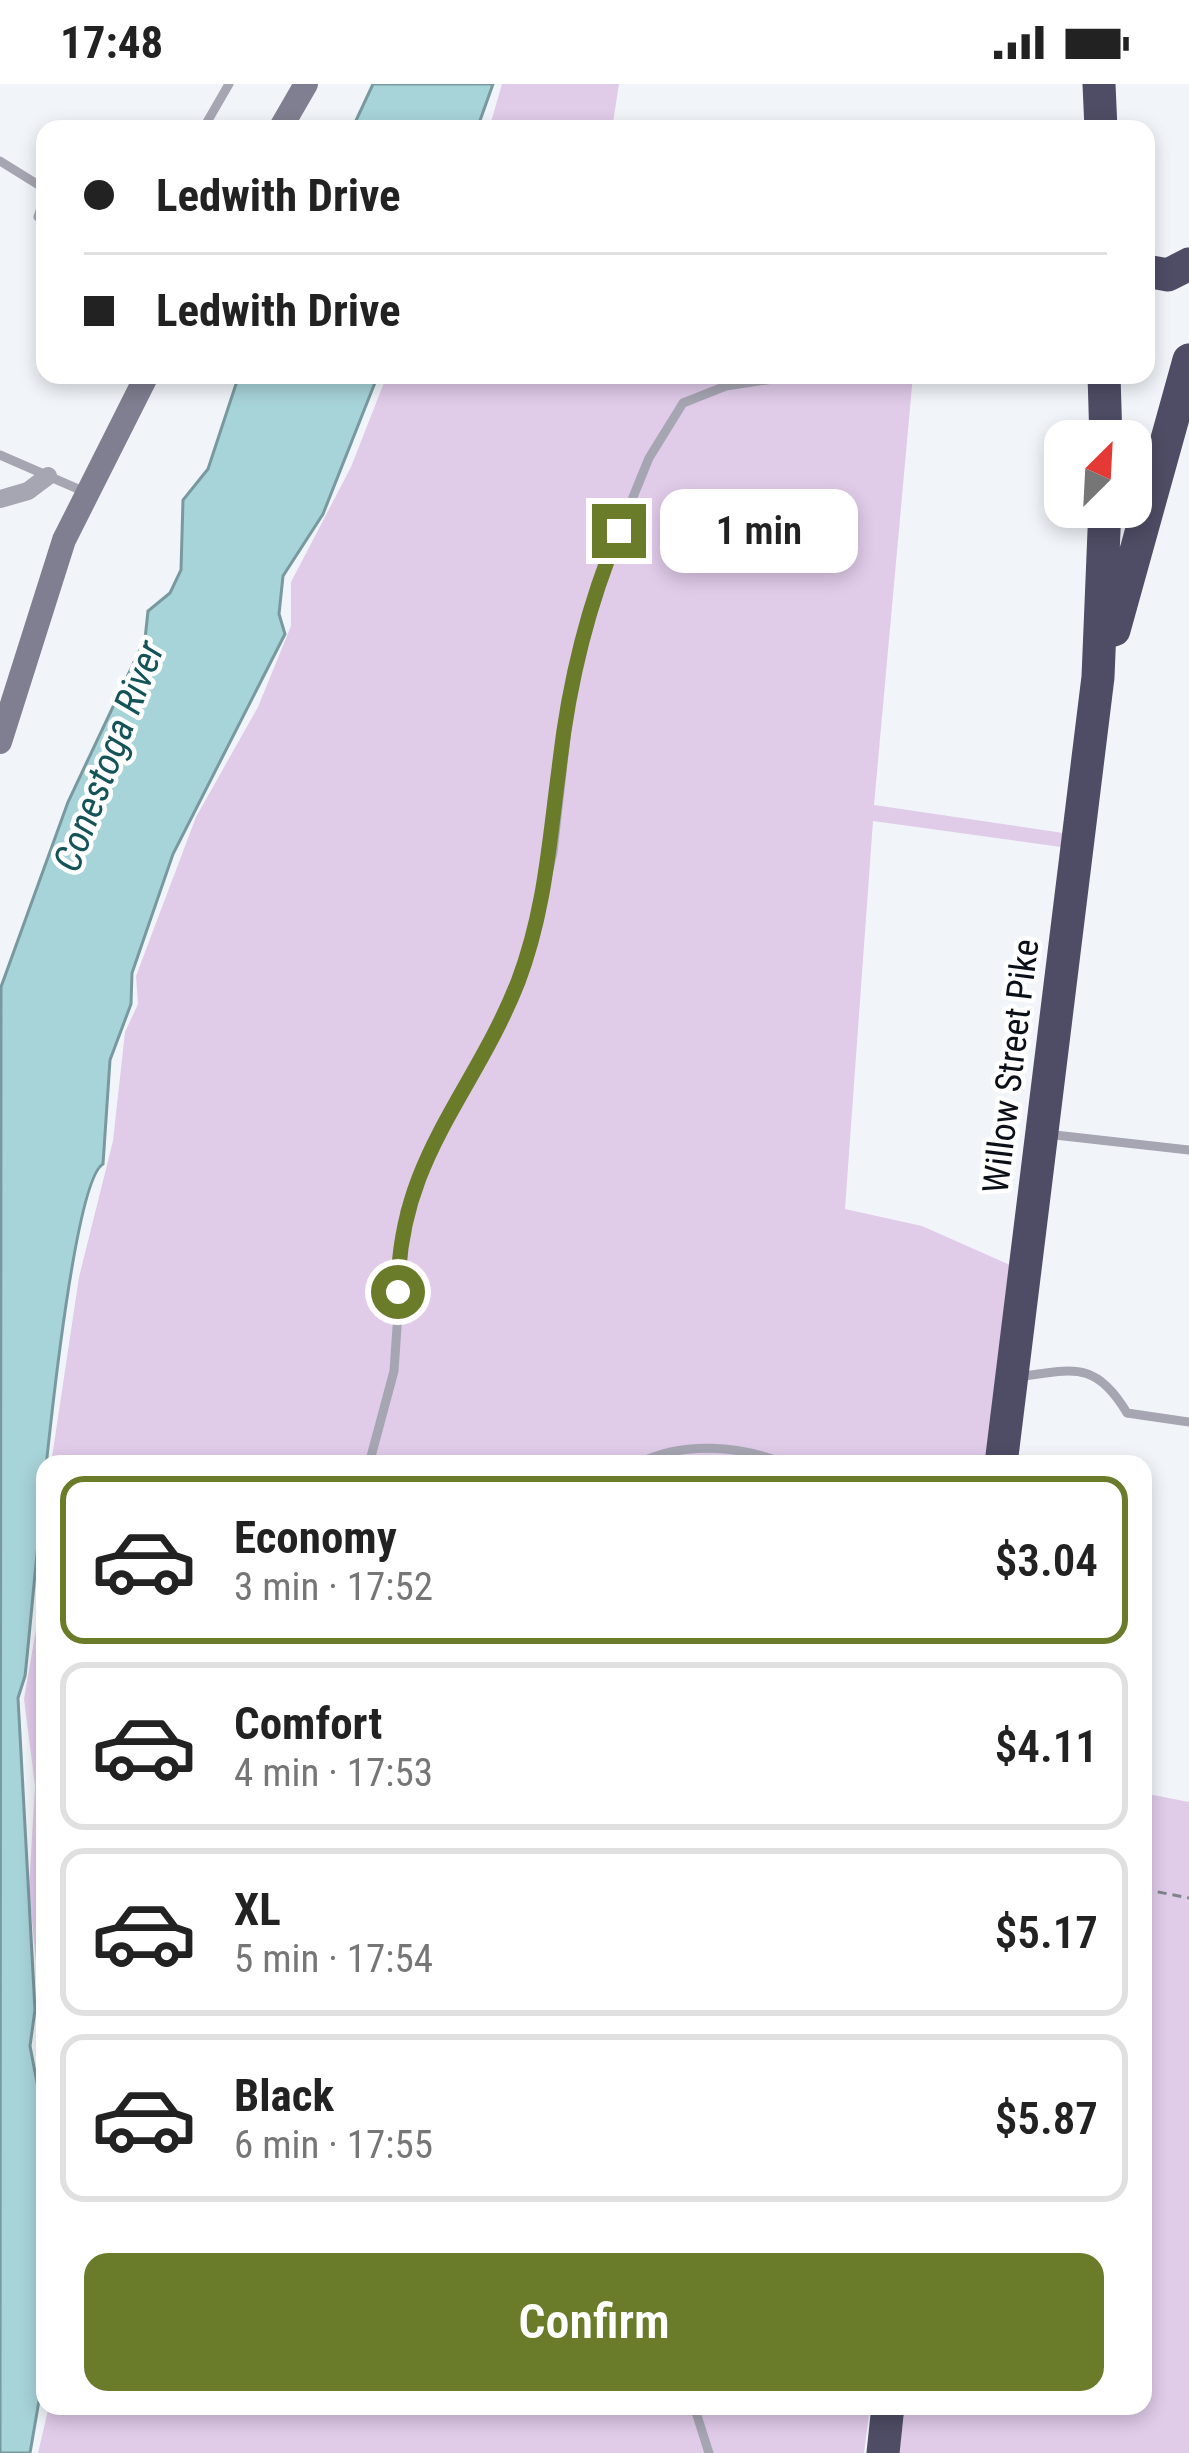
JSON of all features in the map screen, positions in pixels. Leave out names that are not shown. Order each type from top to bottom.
[{"type":"highway","points":[[1092,120],[1094,84]]},
{"type":"highway","points":[[1094,84],[1100,120]]},
{"type":"highway","points":[[1155,273],[1168,275],[1189,264]]},
{"type":"highway","name":"Willow Street Pike","points":[[1098,677],[1189,360]]},
{"type":"highway","points":[[1104,384],[1105,420]]},
{"type":"highway","name":"Willow Street Pike","points":[[1002,1455],[1098,677],[1104,528]]},
{"type":"highway","points":[[883,2453],[887,2415]]},
{"type":"main road","points":[[285,120],[306,84]]},
{"type":"main road","points":[[0,742],[44,596],[85,492],[142,384]]},
{"type":"street","points":[[0,499],[28,491],[48,476]]},
{"type":"lane","points":[[208,120],[230,84]]},
{"type":"lane","points":[[0,161],[36,187]]},
{"type":"lane","points":[[371,1455],[394,1371],[405,1211],[432,1143],[501,1018],[532,943],[553,852],[572,684],[604,568],[649,458],[683,403],[739,384]]},
{"type":"lane","points":[[0,455],[85,492]]},
{"type":"lane","points":[[1041,1133],[1189,1150]]},
{"type":"lane","points":[[1012,1378],[1076,1369],[1094,1374],[1127,1413],[1189,1422]]},
{"type":"lane","points":[[669,1455],[690,1449],[728,1449],[752,1455]]},
{"type":"lane","points":[[697,2415],[709,2453]]},
{"type":"path","points":[[1152,1891],[1189,1898]]},
{"type":"shaded area","points":[[502,84],[619,84],[613,120],[492,120]]},
{"type":"shaded area","points":[[383,384],[912,384],[874,805],[1063,833],[1061,847],[873,821],[845,1209],[922,1226],[1010,1265],[989,1455],[52,1455],[79,1277],[113,1141],[125,1032],[138,1004],[136,976],[196,817],[258,707],[291,626],[291,582],[351,467]]},
{"type":"shaded area","points":[[36,1629],[36,1962],[29,1888],[35,1786],[24,1699]]},
{"type":"shaded area","points":[[1152,1795],[1189,1802],[1189,2453],[899,2453],[904,2415],[1152,2415]]},
{"type":"shaded area","points":[[47,2415],[869,2415],[864,2453],[38,2453]]},
{"type":"water","points":[[373,84],[493,84],[480,120],[356,120]]},
{"type":"water","name":"Conestoga River","points":[[236,384],[374,384],[323,514],[283,576],[279,614],[285,634],[173,854],[132,973],[131,1004],[110,1060],[103,1164],[89,1189],[76,1243],[48,1455],[36,1455],[36,1568],[25,1676],[18,1698],[35,2010],[30,2046],[36,2077],[37,2415],[30,2453],[0,2453],[1,987],[68,802],[145,639],[148,611],[170,593],[181,570],[183,500],[208,469]]},
{"type":"route","points":[[398,1292],[398,1253],[413,1186],[501,1018],[532,943],[553,852],[558,770],[572,684],[592,603],[619,531]]}]
